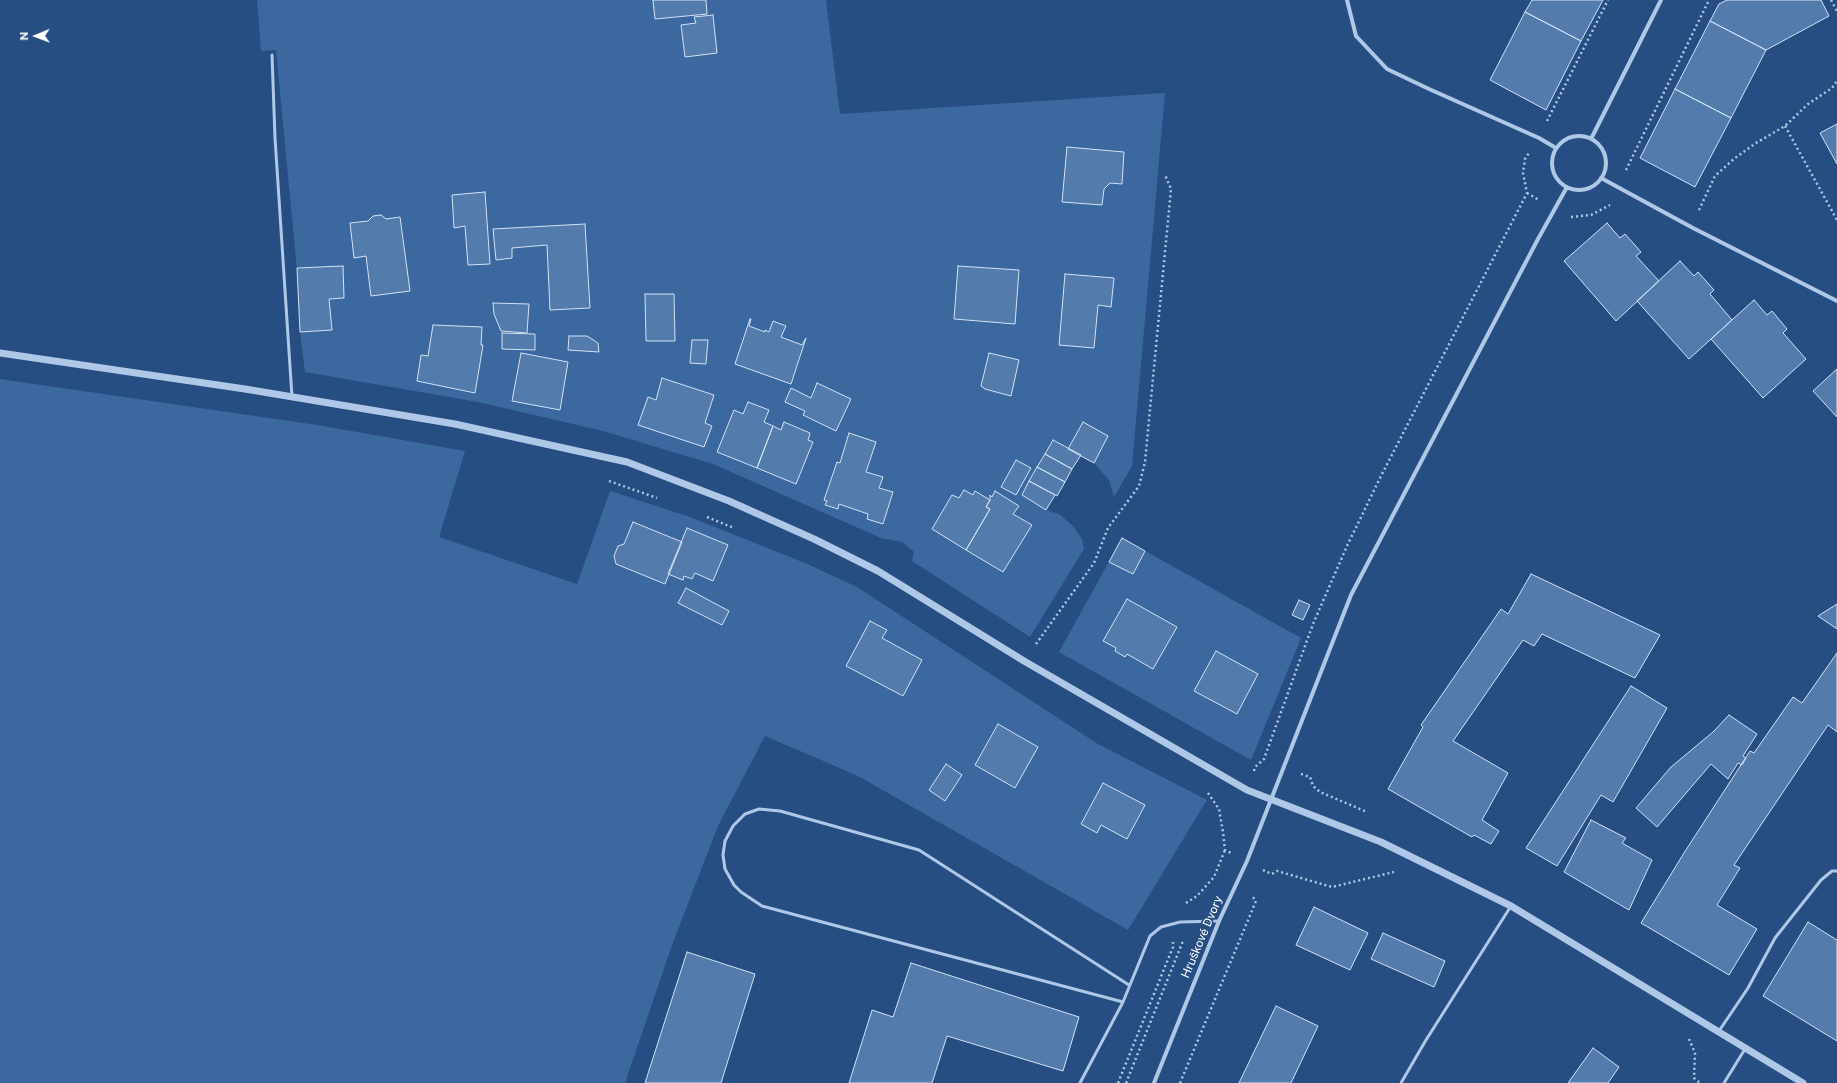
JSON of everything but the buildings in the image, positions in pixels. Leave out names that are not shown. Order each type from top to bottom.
[{"type":"street","points":[[1347,0],[1356,36],[1387,69],[1539,138],[1556,148]]},
{"type":"street","points":[[1591,139],[1661,0]]},
{"type":"street","points":[[1575,136],[1591,139],[1598,144],[1603,152],[1605,170],[1595,184],[1582,189],[1567,187],[1560,182],[1552,166],[1552,157],[1556,148],[1561,142],[1575,136]]},
{"type":"street","points":[[1600,178],[1837,301]]},
{"type":"street","name":"Hruškové Dvory","points":[[1154,1083],[1218,921],[1247,861],[1351,594],[1538,239],[1567,187]]},
{"type":"street","points":[[0,353],[292,397],[455,424],[627,462],[729,501],[814,539],[878,571],[1024,661],[1247,790],[1381,842],[1511,906],[1746,1047],[1803,1083]]},
{"type":"lane","points":[[272,55],[292,397]]},
{"type":"lane","points":[[1123,1002],[762,906],[741,892],[734,885],[725,869],[723,855],[725,841],[733,826],[744,814],[759,809],[780,812],[919,850],[1129,985]]},
{"type":"lane","points":[[1719,1031],[1748,988],[1775,938],[1821,880],[1832,871],[1837,871]]},
{"type":"lane","points":[[1401,1083],[1426,1040],[1511,906]]},
{"type":"lane","points":[[1080,1083],[1123,1002],[1150,936],[1161,927],[1175,923],[1218,921]]},
{"type":"lane","points":[[1724,1083],[1746,1047]]},
{"type":"path","points":[[1373,815],[1320,792],[1312,786],[1310,777],[1264,759],[1313,624],[1347,546],[1381,476],[1527,193],[1523,173],[1525,159],[1539,138],[1608,0]]},
{"type":"path","points":[[1626,169],[1709,0]]},
{"type":"path","points":[[1831,0],[1837,11]]},
{"type":"path","points":[[1700,208],[1716,176],[1756,142],[1785,126],[1808,104],[1832,88],[1837,81]]},
{"type":"path","points":[[1785,126],[1837,220]]},
{"type":"path","points":[[1024,661],[1094,562],[1108,528],[1139,486],[1144,462],[1171,189],[1164,175]]},
{"type":"path","points":[[606,480],[662,500]]},
{"type":"path","points":[[705,516],[734,528]]},
{"type":"path","points":[[1206,791],[1211,795],[1219,809],[1225,850],[1247,861]]},
{"type":"path","points":[[1272,874],[1277,870],[1332,887],[1394,872]]},
{"type":"path","points":[[1180,1083],[1256,902],[1239,878]]},
{"type":"path","points":[[1126,1083],[1190,922]]},
{"type":"path","points":[[1118,1083],[1173,947],[1175,923]]},
{"type":"shaded area","points":[[257,0],[826,0],[840,114],[1165,93],[1132,466],[1114,497],[1109,480],[1094,463],[1052,441],[1022,495],[1046,510],[1059,514],[1073,526],[1082,539],[1084,549],[1030,637],[912,561],[914,552],[902,542],[881,538],[713,464],[603,431],[478,402],[305,372],[300,332],[297,270],[276,50],[261,51]]},
{"type":"shaded area","points":[[0,379],[317,425],[465,451],[439,537],[577,584],[610,491],[690,517],[805,563],[857,587],[1098,744],[1207,800],[1128,930],[858,776],[765,736],[718,826],[672,945],[625,1083],[0,1083]]},
{"type":"shaded area","points":[[1122,538],[1301,638],[1251,760],[1059,652]]}]
